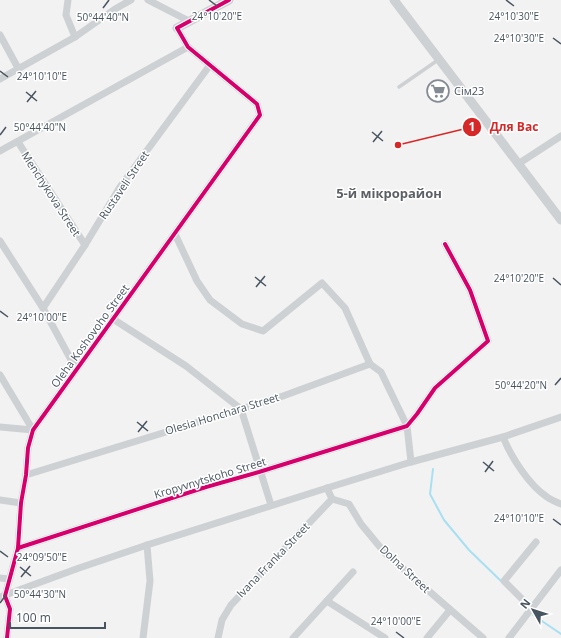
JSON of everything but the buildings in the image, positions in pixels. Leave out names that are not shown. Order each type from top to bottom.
[{"type":"street","points":[[68,0],[66,15],[75,37]]},
{"type":"street","points":[[0,78],[75,37],[115,9],[131,0]]},
{"type":"street","points":[[148,0],[189,22]]},
{"type":"street","points":[[210,65],[188,47],[178,28],[229,0]]},
{"type":"street","points":[[394,0],[561,220]]},
{"type":"street","points":[[0,35],[18,68]]},
{"type":"street","points":[[0,151],[188,47]]},
{"type":"street","name":"Oleha Koshovoho Street","points":[[3,597],[18,548],[21,503],[26,475],[28,448],[33,430],[76,369],[176,234],[260,115],[257,104],[210,65]]},
{"type":"street","name":"Rustaveli Street","points":[[43,308],[85,245],[120,187],[210,65]]},
{"type":"street","points":[[518,164],[561,136]]},
{"type":"street","name":"Menchykova Street","points":[[18,142],[85,245]]},
{"type":"street","points":[[176,234],[197,281],[210,300],[242,324],[263,332],[322,283],[345,308],[370,364],[381,372],[407,426],[411,462]]},
{"type":"street","points":[[0,241],[43,308],[76,369]]},
{"type":"street","points":[[407,426],[435,388],[488,341],[470,290],[445,244]]},
{"type":"street","points":[[113,319],[186,366],[241,409],[259,472],[271,506]]},
{"type":"street","name":"Olesia Honchara Street","points":[[26,475],[283,396],[370,364]]},
{"type":"street","points":[[0,375],[33,430]]},
{"type":"street","points":[[7,638],[10,609],[3,597],[78,568],[147,545],[411,462],[503,437],[561,417]]},
{"type":"street","name":"Kropyvnytskoho Street","points":[[18,548],[206,487],[407,426]]},
{"type":"street","points":[[0,427],[33,430]]},
{"type":"street","points":[[503,437],[508,451],[525,476],[547,497],[561,504]]},
{"type":"street","points":[[327,488],[332,498]]},
{"type":"street","name":"Dolna Street","points":[[332,498],[349,504],[361,524],[385,553],[483,638]]},
{"type":"street","name":"Ivana Franka Street","points":[[218,638],[222,620],[231,605],[332,498]]},
{"type":"street","points":[[0,500],[21,503]]},
{"type":"street","points":[[532,608],[504,581],[536,542]]},
{"type":"street","points":[[143,638],[150,580],[147,545]]},
{"type":"street","points":[[509,638],[561,570]]},
{"type":"street","points":[[293,638],[353,572]]},
{"type":"street","points":[[0,578],[9,579]]},
{"type":"street","points":[[327,601],[385,638]]},
{"type":"street","points":[[427,638],[450,610]]},
{"type":"lane","points":[[399,87],[439,59]]},
{"type":"waterway","points":[[433,469],[430,494],[444,520],[469,550],[502,582]]},
{"type":"waterway","points":[[533,615],[561,634]]},
{"type":"cycle path","points":[[7,638],[10,609],[5,596],[18,548],[21,503],[26,475],[28,448],[33,430],[260,115],[257,104],[188,47],[177,28],[229,0]]},
{"type":"cycle path","points":[[18,548],[206,487],[407,426],[435,388],[488,341],[470,290],[445,244]]},
{"type":"place","name":"Сім23","points":[[438,91]]},
{"type":"place","name":"Для Вас","points":[[398,145]]},
{"type":"district","name":"5-й мікрорайон","points":[[389,193]]}]
